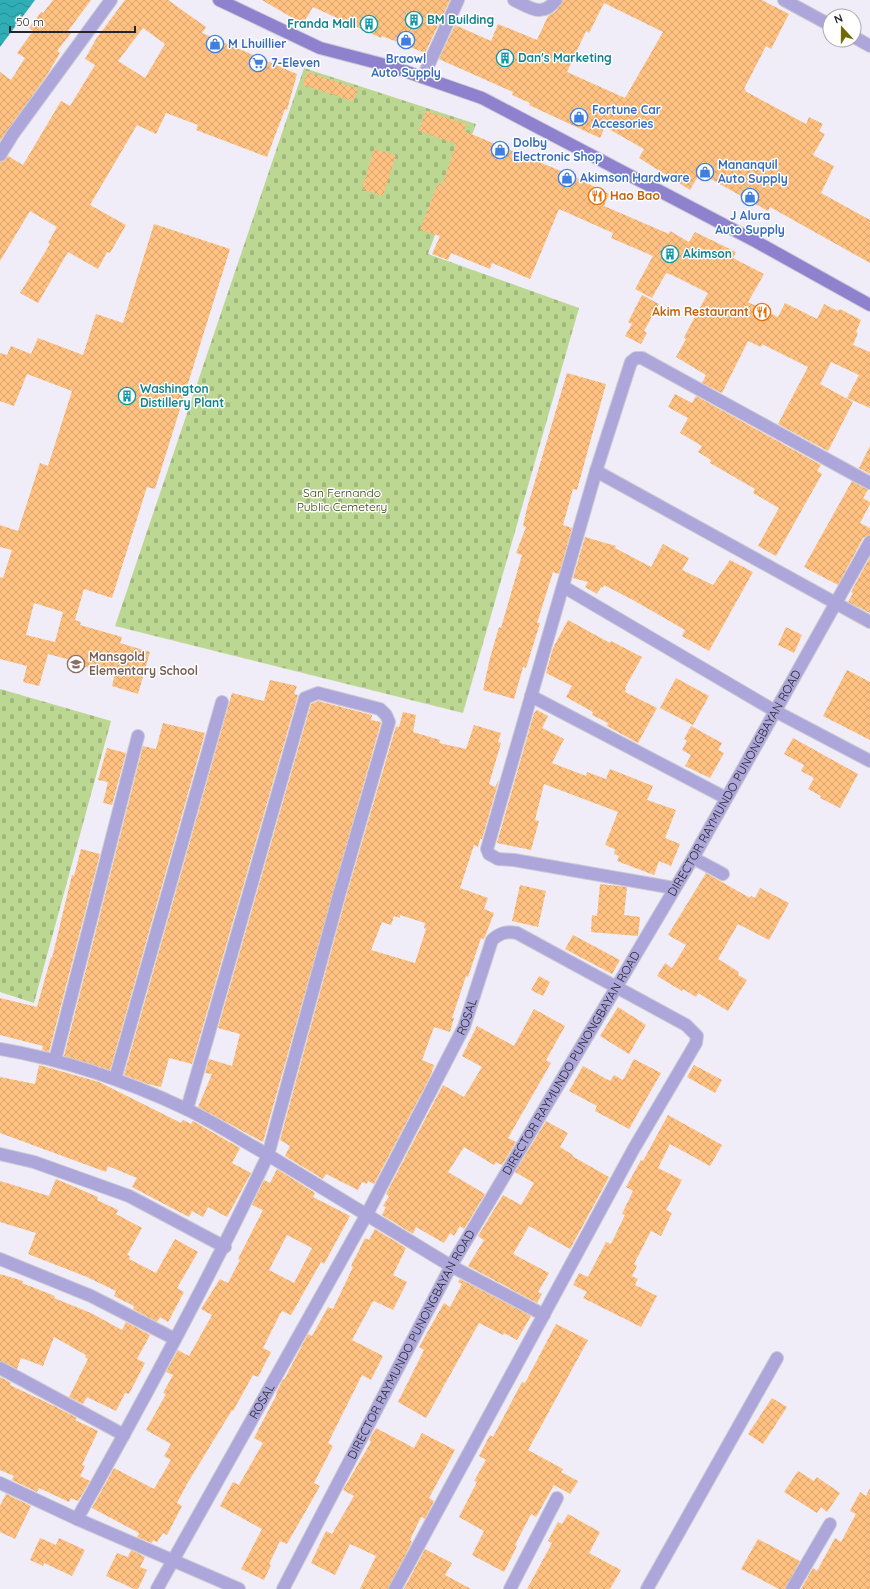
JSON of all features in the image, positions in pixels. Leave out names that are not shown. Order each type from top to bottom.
[{"type":"main road","points":[[219,0],[320,48],[393,67],[482,98],[755,241],[870,305]]},
{"type":"street","points":[[0,155],[13,134],[111,0]]},
{"type":"street","points":[[423,77],[458,0]]},
{"type":"street","points":[[514,0],[541,11],[550,8],[556,0]]},
{"type":"street","points":[[784,0],[822,20]]},
{"type":"street","points":[[674,888],[522,861],[498,859],[489,854],[488,844],[564,587],[596,471],[631,362],[636,358],[642,358],[870,483]]},
{"type":"street","points":[[596,471],[870,622]]},
{"type":"street","name":"DIRECTOR RAYMUNDO PUNONGBAYAN ROAD","points":[[283,1589],[451,1266],[693,858],[870,542]]},
{"type":"street","points":[[564,587],[775,711],[870,761]]},
{"type":"street","points":[[77,1519],[225,1247],[268,1156],[339,895],[389,722],[386,715],[380,709],[318,693],[305,698],[187,1109]]},
{"type":"street","points":[[531,696],[726,798]]},
{"type":"street","points":[[115,1079],[222,702]]},
{"type":"street","points":[[55,1060],[138,736]]},
{"type":"street","points":[[693,858],[723,874]]},
{"type":"street","name":"ROSAL","points":[[157,1589],[367,1214],[464,1027],[477,989],[488,948],[492,940],[498,934],[508,932],[517,933],[616,986]]},
{"type":"street","points":[[395,1589],[633,1150],[696,1044],[697,1036],[686,1025],[616,986]]},
{"type":"street","points":[[0,1049],[55,1060],[115,1079],[187,1109],[367,1214],[451,1266],[544,1315]]},
{"type":"street","points":[[0,1154],[34,1162],[129,1196],[225,1247]]},
{"type":"street","points":[[0,1260],[91,1296],[175,1339]]},
{"type":"street","points":[[647,1589],[777,1358]]},
{"type":"street","points":[[0,1368],[124,1435]]},
{"type":"street","points":[[0,1483],[77,1519],[239,1589]]},
{"type":"street","points":[[510,1589],[557,1498]]},
{"type":"street","points":[[792,1589],[830,1524]]},
{"type":"green space","name":"San Fernando Public Cemetery","points":[[304,68],[476,124],[428,254],[579,308],[463,713],[115,626]]},
{"type":"green space","points":[[0,689],[111,721],[34,1003],[0,992]]},
{"type":"water","points":[[0,0],[35,0],[0,47]]},
{"type":"building","points":[[53,0],[91,0],[68,31],[71,33],[57,51],[60,53],[47,75],[0,141],[0,72],[11,80],[25,58],[17,53],[33,31],[29,28],[41,12],[43,13]]},
{"type":"building","points":[[125,0],[168,0],[206,27],[202,33],[297,74],[287,110],[285,109],[267,157],[196,130],[198,125],[166,113],[156,134],[137,125],[90,205],[126,225],[110,253],[107,252],[98,269],[68,252],[38,303],[20,293],[50,244],[48,243],[57,227],[30,211],[0,261],[0,162],[4,161],[8,156],[23,165],[61,101],[70,106],[95,65],[85,59],[96,39]],"holes":[[[143,28],[165,44],[145,78],[118,61]]]},
{"type":"building","points":[[262,0],[450,0],[425,53],[382,36],[381,38],[313,7],[303,24]]},
{"type":"building","points":[[563,0],[762,0],[789,14],[771,49],[766,46],[744,89],[746,90],[745,91],[806,124],[809,117],[823,124],[819,131],[825,134],[813,155],[834,166],[821,193],[870,220],[870,263],[770,207],[768,211],[700,173],[690,190],[639,158],[644,149],[605,127],[600,138],[529,105],[530,103],[512,95],[513,92],[439,59],[455,25],[491,41],[498,24],[537,40],[548,16],[556,11]],"holes":[[[604,3],[663,32],[625,98],[567,72],[586,31],[589,33]]]},
{"type":"building","points":[[307,72],[358,89],[353,101],[303,85]]},
{"type":"building","points":[[426,111],[466,124],[464,131],[573,176],[609,194],[604,206],[669,234],[670,231],[689,242],[695,232],[736,252],[733,258],[764,274],[748,302],[778,317],[785,303],[817,319],[824,304],[838,311],[840,309],[861,320],[853,345],[870,352],[870,408],[847,398],[859,375],[831,362],[820,384],[853,402],[828,451],[778,424],[808,367],[762,344],[761,347],[748,341],[722,393],[702,383],[706,375],[676,357],[686,339],[684,337],[708,293],[666,273],[652,298],[635,289],[653,256],[611,238],[613,233],[559,209],[530,279],[492,263],[490,269],[451,253],[448,260],[432,254],[440,236],[420,230],[438,183],[442,185],[456,144],[419,131]]},
{"type":"building","points":[[374,149],[396,155],[383,196],[362,189]]},
{"type":"building","points":[[154,224],[230,249],[155,489],[147,487],[112,598],[84,589],[75,620],[81,622],[80,625],[122,637],[120,643],[150,652],[138,694],[112,686],[115,674],[73,664],[74,661],[48,654],[39,686],[23,682],[27,666],[0,659],[0,577],[3,578],[12,550],[0,547],[0,525],[18,531],[40,463],[48,466],[72,391],[27,374],[14,406],[0,401],[0,353],[7,355],[11,346],[31,354],[38,338],[83,355],[96,314],[123,323]],"holes":[[[34,603],[63,612],[55,642],[26,635]]]},
{"type":"building","points":[[642,295],[659,304],[644,331],[647,333],[641,344],[625,336],[632,324],[628,322]]},
{"type":"building","points":[[567,373],[606,384],[577,490],[573,489],[563,525],[572,528],[559,574],[553,572],[537,623],[540,623],[526,668],[523,667],[514,699],[483,690],[490,658],[499,627],[501,628],[522,555],[516,553],[526,527],[523,526],[527,508]]},
{"type":"building","points":[[675,394],[692,403],[696,396],[821,465],[817,471],[822,474],[776,556],[758,546],[779,508],[753,493],[755,489],[710,463],[711,460],[698,452],[702,446],[680,433],[688,418],[668,407]]},
{"type":"building","points":[[870,446],[870,474],[859,468]]},
{"type":"building","points":[[852,481],[868,490],[863,498],[870,502],[870,504],[860,523],[870,528],[870,535],[863,538],[838,585],[804,567]]},
{"type":"building","points":[[585,537],[616,546],[615,548],[651,567],[663,544],[689,558],[682,570],[713,585],[730,560],[753,572],[709,651],[682,636],[685,630],[633,600],[604,585],[597,594],[585,587],[588,582],[573,578]]},
{"type":"building","points":[[870,557],[870,613],[848,602],[853,593],[851,592]]},
{"type":"building","points":[[568,620],[610,643],[611,641],[642,657],[625,688],[625,692],[657,708],[638,743],[607,726],[608,723],[592,715],[593,712],[566,697],[572,686],[546,673],[553,648]]},
{"type":"building","points":[[786,627],[802,635],[794,653],[778,645]]},
{"type":"building","points":[[847,670],[870,682],[870,740],[823,716]]},
{"type":"building","points":[[676,678],[709,696],[693,725],[660,708]]},
{"type":"building","points":[[270,680],[297,686],[294,694],[298,695],[192,1064],[169,1058],[161,1087],[148,1084],[124,1075],[232,693],[264,701]]},
{"type":"building","points":[[318,701],[372,715],[371,720],[381,722],[263,1142],[198,1107],[212,1074],[205,1073],[209,1059],[232,1066],[240,1034],[218,1028],[311,704]]},
{"type":"building","points":[[537,710],[548,716],[542,728],[564,739],[552,763],[586,776],[587,772],[606,779],[610,769],[653,786],[647,800],[676,810],[665,838],[680,844],[671,866],[659,861],[654,875],[617,861],[619,856],[614,854],[615,849],[605,845],[618,812],[544,784],[535,820],[539,821],[531,850],[497,843],[534,713]]},
{"type":"building","points":[[403,712],[416,715],[413,732],[440,740],[439,743],[466,749],[474,725],[501,733],[498,742],[501,743],[489,784],[495,787],[499,780],[482,839],[480,839],[478,847],[474,845],[460,888],[488,898],[484,909],[494,913],[484,939],[481,938],[468,977],[466,976],[452,1018],[454,1018],[450,1032],[434,1027],[422,1060],[434,1065],[430,1077],[374,1184],[368,1181],[367,1184],[362,1182],[358,1190],[326,1174],[323,1179],[285,1156],[290,1146],[280,1140],[346,897],[396,726],[399,727]],"holes":[[[400,915],[425,923],[424,928],[426,929],[415,963],[371,950],[382,922],[391,925],[394,916],[400,918]]]},
{"type":"building","points":[[163,723],[205,733],[110,1070],[64,1056],[143,746],[156,749]]},
{"type":"building","points":[[691,726],[722,743],[718,750],[724,753],[710,778],[685,766],[691,755],[682,750],[687,741],[684,739]]},
{"type":"building","points":[[793,738],[858,774],[840,808],[820,798],[821,796],[808,789],[814,778],[801,771],[804,765],[784,754]]},
{"type":"building","points":[[107,748],[126,753],[112,805],[103,803],[108,782],[98,780]]},
{"type":"building","points":[[81,849],[100,854],[49,1052],[42,1050],[43,1046],[0,1035],[0,998],[37,1007],[51,957],[52,958],[72,875],[74,876]]},
{"type":"building","points":[[706,873],[750,898],[751,896],[755,898],[760,888],[789,903],[769,940],[738,924],[718,959],[739,972],[738,975],[747,980],[728,1011],[698,993],[696,997],[683,989],[682,991],[657,976],[665,963],[672,968],[686,945],[668,935]]},
{"type":"building","points":[[600,884],[627,887],[624,915],[640,917],[638,936],[591,932],[592,915],[597,916]]},
{"type":"building","points":[[520,885],[546,891],[538,927],[512,921]]},
{"type":"building","points":[[573,935],[620,960],[612,974],[565,949]]},
{"type":"building","points":[[539,976],[550,982],[543,996],[531,990]]},
{"type":"building","points":[[618,1007],[646,1025],[629,1054],[600,1036]]},
{"type":"building","points":[[534,1009],[565,1026],[546,1060],[551,1063],[508,1138],[516,1142],[502,1165],[496,1162],[494,1165],[464,1147],[448,1172],[485,1194],[464,1229],[460,1226],[454,1236],[450,1233],[444,1243],[416,1227],[413,1234],[382,1215],[386,1207],[383,1206],[389,1196],[386,1194],[443,1085],[464,1097],[482,1067],[462,1056],[477,1026],[514,1046]]},
{"type":"building","points":[[634,1059],[661,1073],[629,1129],[595,1111],[597,1106],[569,1091],[583,1066],[610,1081],[614,1075],[623,1080]]},
{"type":"building","points":[[39,1065],[99,1082],[181,1123],[183,1120],[191,1124],[193,1121],[240,1148],[232,1163],[251,1173],[227,1217],[208,1207],[203,1217],[192,1211],[189,1217],[132,1187],[137,1178],[108,1166],[106,1172],[0,1133],[0,1077],[35,1084]]},
{"type":"building","points":[[694,1065],[722,1080],[715,1093],[687,1077]]},
{"type":"building","points":[[668,1115],[722,1145],[710,1166],[670,1144],[658,1168],[682,1180],[666,1210],[672,1213],[661,1236],[651,1231],[634,1264],[637,1266],[632,1276],[638,1279],[635,1285],[657,1296],[641,1327],[583,1298],[587,1292],[573,1285],[579,1273],[588,1277],[606,1242],[611,1244],[625,1215],[622,1214],[633,1191],[626,1187],[641,1160],[643,1161]]},
{"type":"building","points":[[546,1121],[568,1133],[560,1147],[573,1155],[572,1156],[609,1177],[570,1249],[529,1226],[513,1254],[549,1273],[538,1292],[542,1294],[537,1303],[468,1266],[484,1240],[478,1236],[503,1195],[521,1205],[534,1183],[515,1172]]},
{"type":"building","points":[[277,1169],[315,1193],[313,1197],[350,1216],[324,1264],[321,1262],[291,1315],[282,1311],[280,1314],[263,1348],[271,1352],[258,1377],[253,1375],[233,1411],[232,1410],[187,1484],[177,1503],[182,1506],[167,1535],[163,1533],[157,1542],[153,1540],[152,1543],[137,1537],[139,1533],[92,1508],[114,1468],[154,1489],[171,1460],[164,1456],[171,1444],[146,1430],[166,1394],[163,1393],[173,1375],[166,1372],[178,1350],[189,1356],[212,1315],[201,1309],[220,1279],[228,1283],[240,1260],[238,1259],[263,1210],[252,1205],[264,1180],[270,1183]],"holes":[[[287,1235],[312,1248],[294,1283],[269,1270]]]},
{"type":"building","points":[[56,1179],[98,1197],[97,1200],[118,1210],[116,1214],[142,1228],[127,1255],[130,1256],[129,1259],[156,1273],[175,1239],[198,1252],[177,1288],[184,1292],[168,1322],[160,1317],[157,1322],[133,1309],[134,1306],[114,1296],[116,1291],[87,1277],[28,1254],[36,1233],[0,1222],[0,1181],[49,1196]]},
{"type":"building","points":[[375,1229],[406,1248],[393,1275],[407,1282],[393,1310],[374,1301],[372,1303],[352,1340],[383,1356],[371,1380],[362,1375],[328,1443],[333,1446],[314,1483],[320,1486],[287,1544],[280,1541],[269,1564],[271,1565],[264,1580],[241,1569],[262,1529],[220,1506],[233,1482],[239,1485],[263,1443],[254,1438],[277,1394],[276,1393],[283,1379],[284,1380],[308,1334],[312,1336],[328,1307],[333,1309],[353,1267],[351,1266],[365,1238],[369,1240]]},
{"type":"building","points":[[0,1274],[23,1281],[22,1283],[55,1296],[54,1298],[91,1313],[122,1330],[126,1322],[150,1335],[137,1359],[145,1363],[129,1394],[125,1393],[116,1411],[87,1397],[83,1404],[69,1397],[88,1359],[85,1357],[86,1355],[54,1337],[43,1366],[21,1358],[17,1369],[0,1361]]},
{"type":"building","points":[[460,1279],[531,1316],[517,1340],[479,1323],[426,1418],[398,1402],[424,1350],[419,1347],[444,1303],[450,1307],[462,1284],[458,1282]]},
{"type":"building","points":[[556,1324],[588,1340],[528,1450],[563,1469],[561,1472],[578,1481],[570,1494],[554,1485],[536,1517],[531,1514],[515,1545],[517,1546],[504,1572],[472,1555],[484,1531],[459,1517],[477,1482],[474,1481],[486,1460],[479,1456],[490,1435],[493,1437],[522,1382],[525,1383]]},
{"type":"building","points":[[0,1377],[11,1383],[10,1385],[77,1418],[75,1420],[98,1431],[82,1465],[85,1466],[80,1476],[90,1481],[78,1501],[71,1498],[69,1502],[39,1488],[37,1492],[12,1480],[14,1476],[0,1470]]},
{"type":"building","points":[[772,1398],[787,1407],[763,1444],[748,1434]]},
{"type":"building","points":[[376,1428],[414,1448],[422,1433],[455,1450],[429,1498],[434,1501],[425,1519],[421,1517],[410,1540],[412,1542],[388,1589],[360,1589],[376,1556],[350,1544],[335,1575],[311,1563],[326,1531],[332,1534],[354,1496],[343,1490],[371,1442],[369,1440]]},
{"type":"building","points":[[798,1471],[814,1481],[817,1477],[840,1493],[827,1512],[821,1507],[817,1513],[784,1492]]},
{"type":"building","points":[[870,1488],[870,1589],[801,1589],[813,1568],[817,1571],[835,1538],[841,1542],[856,1514],[850,1511],[860,1492],[866,1496]]},
{"type":"building","points":[[6,1494],[31,1506],[15,1539],[0,1532],[0,1506]]},
{"type":"building","points":[[568,1514],[600,1532],[589,1553],[621,1570],[610,1589],[527,1589],[552,1543],[548,1541],[558,1522],[562,1524]]},
{"type":"building","points":[[40,1538],[56,1545],[59,1538],[85,1550],[72,1576],[44,1563],[43,1566],[30,1560]]},
{"type":"building","points":[[758,1539],[800,1561],[785,1589],[779,1589],[741,1569]]},
{"type":"building","points":[[425,1549],[452,1563],[445,1575],[471,1589],[404,1589]]},
{"type":"building","points":[[131,1550],[145,1557],[140,1567],[147,1570],[138,1589],[134,1589],[106,1576],[117,1553],[128,1557]]},
{"type":"place","name":"BM Building","points":[[414,20]]},
{"type":"place","name":"Franda Mall","points":[[369,24]]},
{"type":"place","name":"Braowl Auto Supply","points":[[406,40]]},
{"type":"place","name":"M Lhuillier","points":[[215,44]]},
{"type":"place","name":"Dan's Marketing","points":[[505,58]]},
{"type":"place","name":"7-Eleven","points":[[258,63]]},
{"type":"place","name":"Fortune Car Accesories","points":[[579,117]]},
{"type":"place","name":"Dolby Electronic Shop","points":[[500,150]]},
{"type":"place","name":"Mananquil Auto Supply","points":[[705,172]]},
{"type":"place","name":"Akimson Hardware","points":[[567,178]]},
{"type":"place","name":"Hao Bao","points":[[597,196]]},
{"type":"place","name":"J Alura Auto Supply","points":[[750,197]]},
{"type":"place","name":"Akimson","points":[[670,254]]},
{"type":"place","name":"Akim Restaurant","points":[[762,312]]},
{"type":"place","name":"Washington Distillery Plant","points":[[127,396]]},
{"type":"place","name":"Mansgold Elementary School","points":[[76,664]]}]
